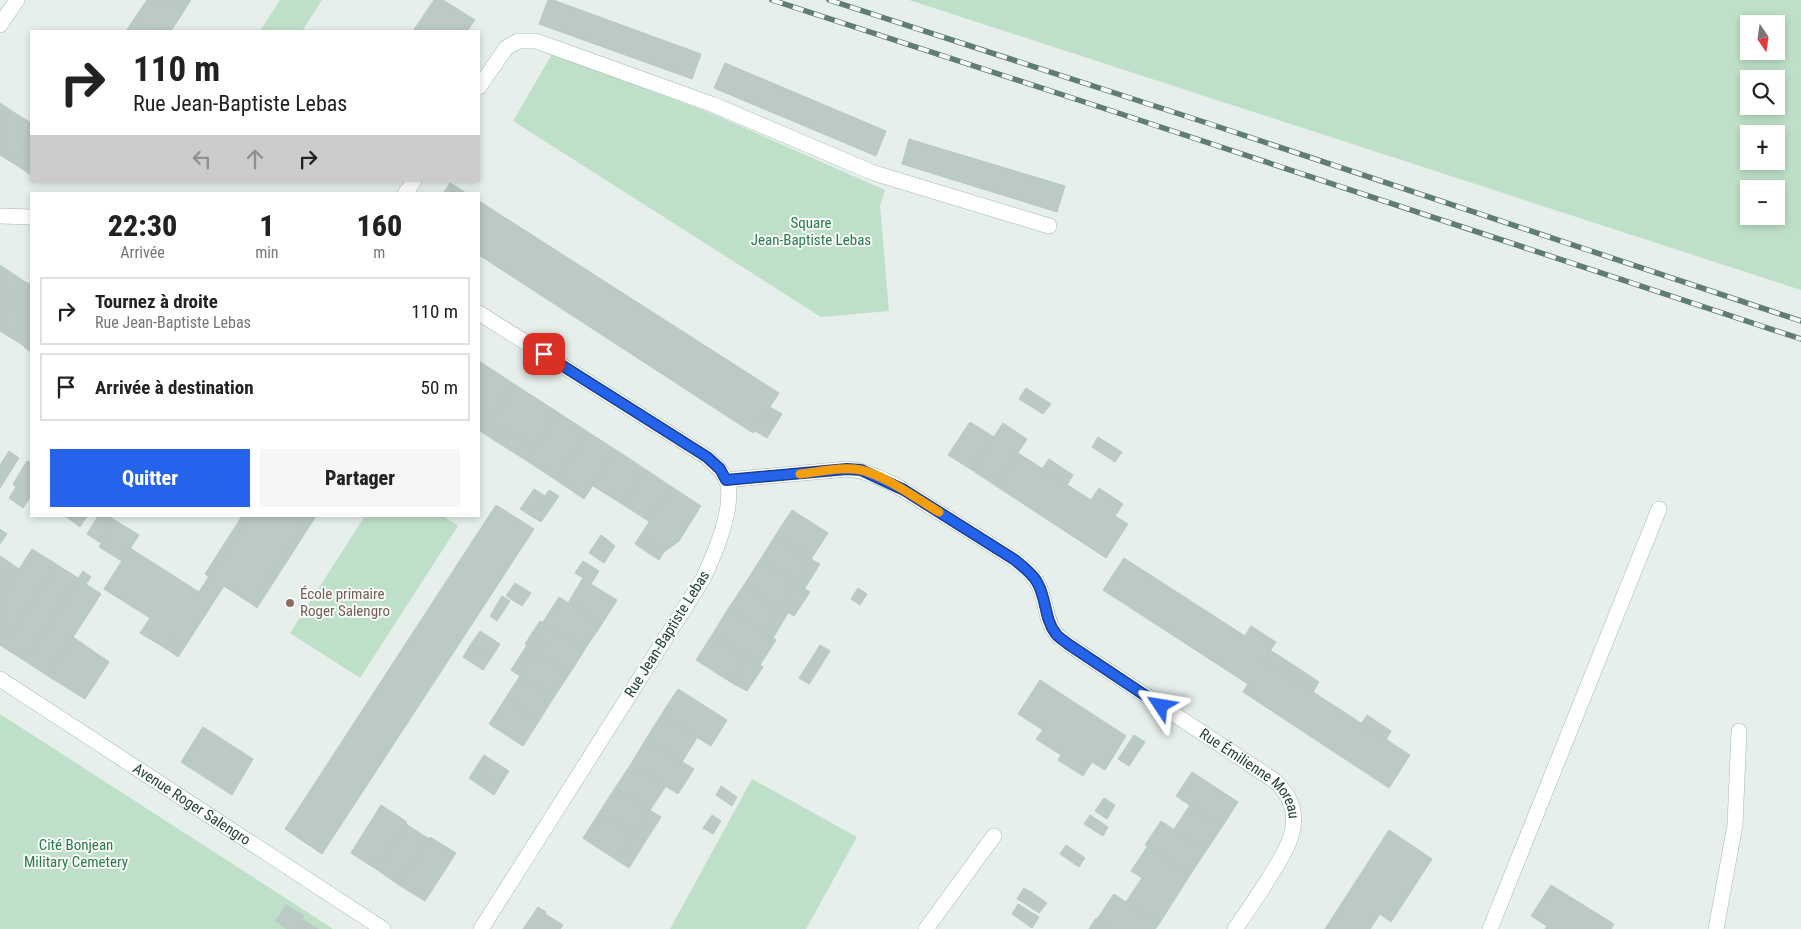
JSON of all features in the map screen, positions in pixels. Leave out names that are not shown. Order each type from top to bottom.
[{"type":"street","points":[[0,25],[17,0]]},
{"type":"street","points":[[480,86],[506,48],[518,41],[536,41],[714,105],[874,173],[1050,226]]},
{"type":"street","points":[[0,216],[30,217]]},
{"type":"street","points":[[480,314],[707,457],[720,469],[726,480]]},
{"type":"street","name":"Rue Émilienne Moreau","points":[[726,480],[847,469],[861,470],[904,490],[1015,560],[1027,570],[1040,589],[1048,620],[1056,634],[1068,644],[1275,782],[1285,791],[1291,802],[1294,815],[1291,840],[1277,866],[1235,929]]},
{"type":"street","name":"Rue Jean-Baptiste Lebas","points":[[481,929],[703,579],[722,532],[729,496],[726,480]]},
{"type":"street","points":[[1490,929],[1659,508]]},
{"type":"street","name":"Avenue Roger Salengro","points":[[0,679],[383,929]]},
{"type":"street","points":[[1716,929],[1735,825],[1739,731]]},
{"type":"street","points":[[926,929],[994,836]]},
{"type":"green space","points":[[280,0],[322,0],[303,30],[261,30]]},
{"type":"green space","points":[[909,0],[1801,0],[1801,290]]},
{"type":"green space","name":"Square Jean-Baptiste Lebas","points":[[552,54],[713,114],[885,190],[880,206],[889,311],[821,317],[513,121]]},
{"type":"green space","points":[[364,517],[444,517],[458,526],[360,678],[290,633]]},
{"type":"green space","name":"Cité Bonjean Military Cemetery","points":[[0,714],[301,908],[333,929],[0,929]]},
{"type":"green space","points":[[752,779],[857,837],[806,929],[670,929]]},
{"type":"building","points":[[147,0],[191,0],[172,30],[127,30]]},
{"type":"building","points":[[434,0],[443,0],[475,20],[468,30],[414,30]]},
{"type":"building","points":[[548,0],[553,0],[701,54],[692,79],[539,24]]},
{"type":"building","points":[[725,63],[886,131],[876,156],[714,88]]},
{"type":"building","points":[[0,103],[12,111],[0,129]]},
{"type":"building","points":[[12,111],[30,122],[30,136],[13,163],[0,155],[0,129]]},
{"type":"building","points":[[30,136],[30,174],[13,163]]},
{"type":"building","points":[[909,139],[1065,186],[1057,212],[902,164]]},
{"type":"building","points":[[450,183],[465,192],[444,192]]},
{"type":"building","points":[[480,202],[779,393],[753,433],[480,256]]},
{"type":"building","points":[[0,265],[24,281],[0,320]]},
{"type":"building","points":[[24,281],[30,284],[30,336],[24,346],[0,331],[0,320]]},
{"type":"building","points":[[30,336],[30,351],[24,347]]},
{"type":"building","points":[[480,362],[514,384],[483,433],[480,431]]},
{"type":"building","points":[[514,384],[559,413],[535,449],[505,430],[497,442],[483,433]]},
{"type":"building","points":[[1026,388],[1051,404],[1043,414],[1019,399]]},
{"type":"building","points":[[770,407],[782,414],[767,438],[755,431]]},
{"type":"building","points":[[559,413],[588,432],[556,480],[527,461]]},
{"type":"building","points":[[970,422],[994,437],[972,470],[948,455]]},
{"type":"building","points":[[1003,423],[1027,439],[996,486],[972,470]]},
{"type":"building","points":[[505,430],[535,449],[527,461],[497,442]]},
{"type":"building","points":[[588,432],[616,450],[584,499],[556,480]]},
{"type":"building","points":[[1098,437],[1122,452],[1115,462],[1092,447]]},
{"type":"building","points":[[616,450],[645,469],[622,504],[593,486]]},
{"type":"building","points":[[9,451],[19,458],[0,488],[0,465]]},
{"type":"building","points":[[1018,453],[1091,500],[1099,488],[1123,504],[1115,516],[1128,524],[1106,558],[996,486]]},
{"type":"building","points":[[1049,459],[1073,475],[1067,485],[1042,469]]},
{"type":"building","points":[[27,461],[30,462],[30,498],[23,508],[9,498],[16,487],[13,484]]},
{"type":"building","points":[[645,469],[672,487],[650,522],[622,504]]},
{"type":"building","points":[[672,487],[701,506],[679,541],[664,552],[640,536]]},
{"type":"building","points":[[534,489],[545,496],[531,516],[520,509]]},
{"type":"building","points":[[549,490],[559,496],[541,522],[531,516]]},
{"type":"building","points":[[496,505],[534,529],[322,854],[285,829]]},
{"type":"building","points":[[792,510],[828,533],[811,559],[775,536]]},
{"type":"building","points":[[66,517],[86,517],[80,527]]},
{"type":"building","points":[[97,517],[110,517],[116,521],[101,543],[87,534]]},
{"type":"building","points":[[241,517],[247,517],[209,577],[205,574]]},
{"type":"building","points":[[247,517],[309,517],[253,605],[224,586],[184,648],[170,639],[165,648],[140,633],[150,618],[104,589],[130,548],[199,592]]},
{"type":"building","points":[[309,517],[315,517],[257,608],[253,605]]},
{"type":"building","points":[[116,521],[139,535],[122,561],[99,547]]},
{"type":"building","points":[[0,529],[7,534],[0,544]]},
{"type":"building","points":[[601,535],[615,546],[604,563],[589,553]]},
{"type":"building","points":[[640,536],[664,552],[659,560],[635,544]]},
{"type":"building","points":[[775,536],[811,559],[796,583],[760,560]]},
{"type":"building","points":[[32,549],[56,564],[3,647],[0,645],[0,598]]},
{"type":"building","points":[[0,556],[19,569],[0,598]]},
{"type":"building","points":[[1124,558],[1245,636],[1251,626],[1276,642],[1264,660],[1410,755],[1389,788],[1243,692],[1248,684],[1103,590]]},
{"type":"building","points":[[811,559],[820,564],[805,588],[796,583]]},
{"type":"building","points":[[760,560],[796,583],[780,608],[744,585]]},
{"type":"building","points":[[583,561],[599,571],[591,584],[617,600],[602,624],[568,603],[583,578],[575,573]]},
{"type":"building","points":[[56,564],[78,578],[25,661],[3,647]]},
{"type":"building","points":[[83,571],[91,577],[86,584],[101,594],[48,676],[25,661]]},
{"type":"building","points":[[515,583],[531,593],[522,606],[506,596]]},
{"type":"building","points":[[796,583],[810,592],[794,616],[780,608]]},
{"type":"building","points":[[744,585],[780,608],[764,632],[728,609]]},
{"type":"building","points":[[858,588],[867,594],[860,605],[851,599]]},
{"type":"building","points":[[502,596],[510,601],[497,621],[490,616]]},
{"type":"building","points":[[559,597],[602,624],[585,649],[543,622]]},
{"type":"building","points":[[780,608],[788,613],[773,638],[764,632]]},
{"type":"building","points":[[728,609],[776,640],[760,665],[712,635]]},
{"type":"building","points":[[540,621],[585,649],[570,673],[536,651],[544,640],[532,633]]},
{"type":"building","points":[[480,631],[500,644],[491,658],[471,644]]},
{"type":"building","points":[[532,633],[544,640],[536,651],[525,644]]},
{"type":"building","points":[[712,635],[748,657],[732,683],[696,660]]},
{"type":"building","points":[[73,637],[109,662],[85,699],[48,676]]},
{"type":"building","points":[[170,639],[184,648],[178,657],[165,648]]},
{"type":"building","points":[[471,644],[491,658],[483,670],[463,657]]},
{"type":"building","points":[[527,645],[536,651],[520,676],[511,670]]},
{"type":"building","points":[[820,645],[830,651],[820,667],[810,661]]},
{"type":"building","points":[[1270,650],[1295,666],[1288,676],[1264,660]]},
{"type":"building","points":[[536,651],[570,673],[554,697],[520,676]]},
{"type":"building","points":[[748,657],[763,667],[747,691],[732,683]]},
{"type":"building","points":[[810,661],[820,667],[809,684],[799,678]]},
{"type":"building","points":[[1295,666],[1319,682],[1313,692],[1288,676]]},
{"type":"building","points":[[520,676],[554,697],[539,721],[505,699]]},
{"type":"building","points":[[1040,680],[1126,736],[1105,770],[1092,762],[1083,776],[1058,760],[1061,755],[1036,739],[1043,730],[1018,714]]},
{"type":"building","points":[[678,689],[727,720],[711,746],[661,715]]},
{"type":"building","points":[[505,699],[539,721],[523,746],[489,724]]},
{"type":"building","points":[[661,715],[697,738],[682,762],[646,739]]},
{"type":"building","points":[[1367,715],[1391,731],[1386,740],[1361,724]]},
{"type":"building","points":[[203,727],[253,759],[232,795],[181,762]]},
{"type":"building","points":[[1134,735],[1145,742],[1129,766],[1118,759]]},
{"type":"building","points":[[646,739],[694,769],[678,794],[631,764]]},
{"type":"building","points":[[484,755],[509,771],[500,785],[475,769]]},
{"type":"building","points":[[631,764],[666,786],[650,810],[615,788]]},
{"type":"building","points":[[475,769],[500,785],[494,795],[469,778]]},
{"type":"building","points":[[1192,772],[1238,802],[1222,827],[1176,796]]},
{"type":"building","points":[[721,786],[737,797],[732,806],[716,795]]},
{"type":"building","points":[[615,788],[650,810],[634,835],[599,813]]},
{"type":"building","points":[[1104,798],[1115,805],[1107,819],[1095,811]]},
{"type":"building","points":[[381,805],[407,822],[376,869],[351,853]]},
{"type":"building","points":[[1190,805],[1222,827],[1206,851],[1174,829]]},
{"type":"building","points":[[650,810],[661,817],[645,842],[634,835]]},
{"type":"building","points":[[599,813],[634,835],[618,861],[583,838]]},
{"type":"building","points":[[712,815],[721,821],[713,834],[703,828]]},
{"type":"building","points":[[1090,815],[1108,827],[1103,836],[1084,824]]},
{"type":"building","points":[[1161,821],[1206,851],[1190,875],[1145,845]]},
{"type":"building","points":[[406,824],[429,839],[399,885],[376,869]]},
{"type":"building","points":[[1389,830],[1432,859],[1391,922],[1380,914],[1370,929],[1325,929]]},
{"type":"building","points":[[634,835],[645,842],[629,868],[618,861]]},
{"type":"building","points":[[430,837],[456,853],[425,901],[399,885]]},
{"type":"building","points":[[1066,845],[1085,858],[1079,867],[1060,854]]},
{"type":"building","points":[[1147,847],[1190,875],[1159,924],[1126,902],[1142,878],[1131,871]]},
{"type":"building","points":[[1551,885],[1614,924],[1611,929],[1545,929],[1547,926],[1531,916]]},
{"type":"building","points":[[1024,888],[1031,892],[1024,903],[1017,899]]},
{"type":"building","points":[[1031,892],[1047,903],[1039,913],[1024,903]]},
{"type":"building","points":[[1114,894],[1159,924],[1155,929],[1113,929],[1097,919]]},
{"type":"building","points":[[1018,904],[1039,917],[1032,928],[1012,914]]},
{"type":"building","points":[[286,905],[304,916],[302,919],[318,929],[287,929],[276,921]]},
{"type":"building","points":[[538,907],[546,912],[545,914],[563,925],[560,929],[523,929]]},
{"type":"building","points":[[1097,919],[1113,929],[1089,929]]},
{"type":"railway","points":[[772,0],[1801,339]]},
{"type":"railway","points":[[829,0],[1207,123],[1801,321]]},
{"type":"slow traffic","points":[[800,474],[847,469],[861,470],[904,490],[939,512]]},
{"type":"place","name":"École primaire Roger Salengro","points":[[290,603]]},
{"type":"route","points":[[544,354],[707,457],[720,469],[726,480],[847,469],[861,470],[904,490],[1015,560],[1027,570],[1037,582],[1043,596],[1048,620],[1056,634],[1161,706]]}]
